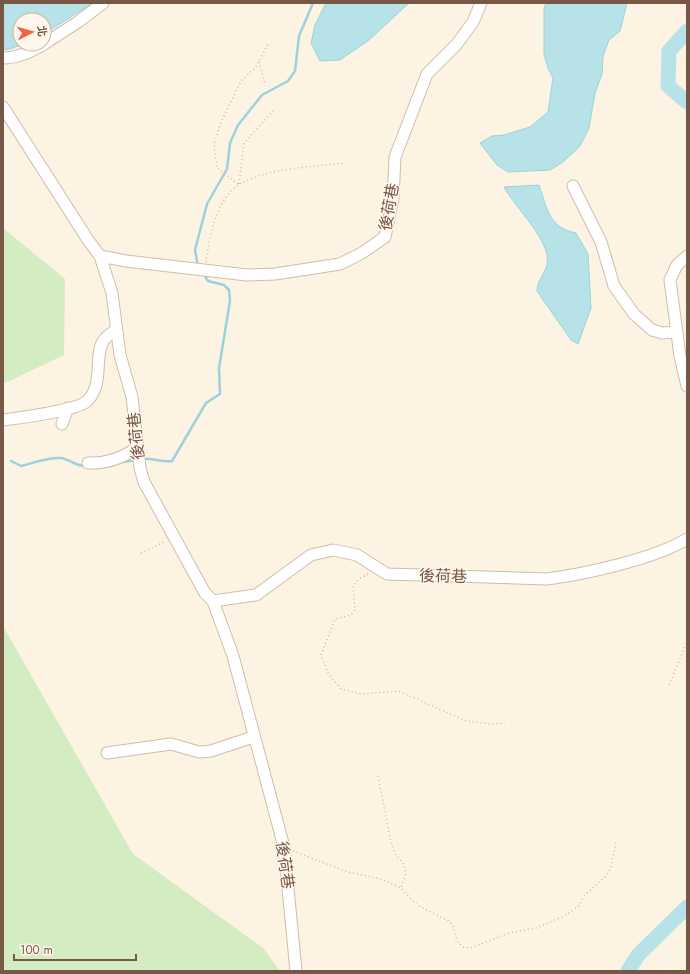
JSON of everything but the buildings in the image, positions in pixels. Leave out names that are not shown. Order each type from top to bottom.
[{"type":"street","points":[[52,39],[103,3]]},
{"type":"street","name":"後荷巷","points":[[100,256],[126,261],[247,275],[275,274],[316,269],[340,264],[385,237],[393,198],[395,157],[427,74],[457,44],[473,22],[481,3]]},
{"type":"street","points":[[3,58],[14,58],[30,52]]},
{"type":"street","name":"後荷巷","points":[[3,107],[88,240],[100,256],[112,293],[121,360],[132,397],[137,448],[144,482],[173,538],[205,593],[213,601],[233,656],[253,737],[284,847],[296,971]]},
{"type":"street","points":[[573,186],[601,242],[614,286],[634,314],[652,330],[662,333],[676,332]]},
{"type":"street","points":[[687,256],[677,265],[670,280],[676,332],[687,386]]},
{"type":"street","points":[[3,420],[68,408],[88,401],[95,388],[99,375],[103,343],[116,330]]},
{"type":"street","points":[[62,424],[68,408]]},
{"type":"street","points":[[88,463],[97,463],[117,459],[126,456],[137,448]]},
{"type":"street","name":"後荷巷","points":[[213,601],[256,595],[311,555],[333,550],[357,555],[377,570],[387,574],[547,578],[570,576],[636,559],[679,544],[687,539]]},
{"type":"street","points":[[107,754],[171,744],[199,752],[211,751],[253,737]]},
{"type":"path","points":[[239,184],[217,168],[214,144],[222,120],[241,82],[256,68],[268,44]]},
{"type":"path","points":[[259,62],[265,83]]},
{"type":"path","points":[[239,184],[244,143],[274,110]]},
{"type":"path","points":[[206,270],[214,225],[223,202],[230,192],[239,184],[262,174],[345,163]]},
{"type":"path","points":[[141,553],[173,538]]},
{"type":"path","points":[[377,570],[359,579],[353,586],[356,610],[351,615],[335,619],[321,655],[328,673],[341,688],[362,694],[399,691],[466,721],[493,724],[505,723]]},
{"type":"path","points":[[669,685],[687,642]]},
{"type":"path","points":[[378,776],[390,838],[395,854],[404,864],[406,873],[401,888]]},
{"type":"path","points":[[284,847],[348,872],[381,879],[401,888],[417,905],[448,921],[453,926],[457,941],[463,947],[470,948],[509,933],[536,928],[564,916],[579,906],[584,896],[607,875],[611,867],[616,842]]},
{"type":"green space","points":[[3,228],[65,279],[64,355],[3,384]]},
{"type":"green space","points":[[3,626],[133,854],[263,948],[280,971],[3,971]]},
{"type":"water","points":[[93,3],[52,29],[52,12],[12,12],[12,48],[6,50],[3,48],[3,4]]},
{"type":"water","points":[[326,3],[409,3],[369,40],[340,60],[320,61],[311,43],[315,25]]},
{"type":"water","points":[[546,3],[627,3],[620,31],[609,40],[603,56],[602,74],[595,93],[589,128],[580,146],[563,162],[550,170],[508,172],[497,165],[480,143],[492,136],[504,135],[530,127],[548,112],[553,78],[544,54],[544,8]]},
{"type":"water","points":[[539,185],[550,216],[560,227],[576,233],[588,254],[591,308],[578,344],[571,340],[537,291],[538,284],[547,265],[547,256],[544,246],[532,225],[504,187]]},
{"type":"waterway","points":[[198,266],[195,250],[207,204],[227,169],[230,143],[238,125],[262,95],[288,81],[295,71],[299,36],[313,3]]},
{"type":"waterway","points":[[687,31],[669,51],[668,86],[687,102]]},
{"type":"waterway","points":[[141,459],[172,461],[206,403],[220,394],[219,368],[230,301],[229,290],[224,285],[208,281],[203,273]]},
{"type":"waterway","points":[[11,461],[21,466],[46,459],[61,458],[85,466]]},
{"type":"waterway","points":[[122,462],[137,460]]},
{"type":"waterway","points":[[628,971],[638,955],[687,907]]}]
